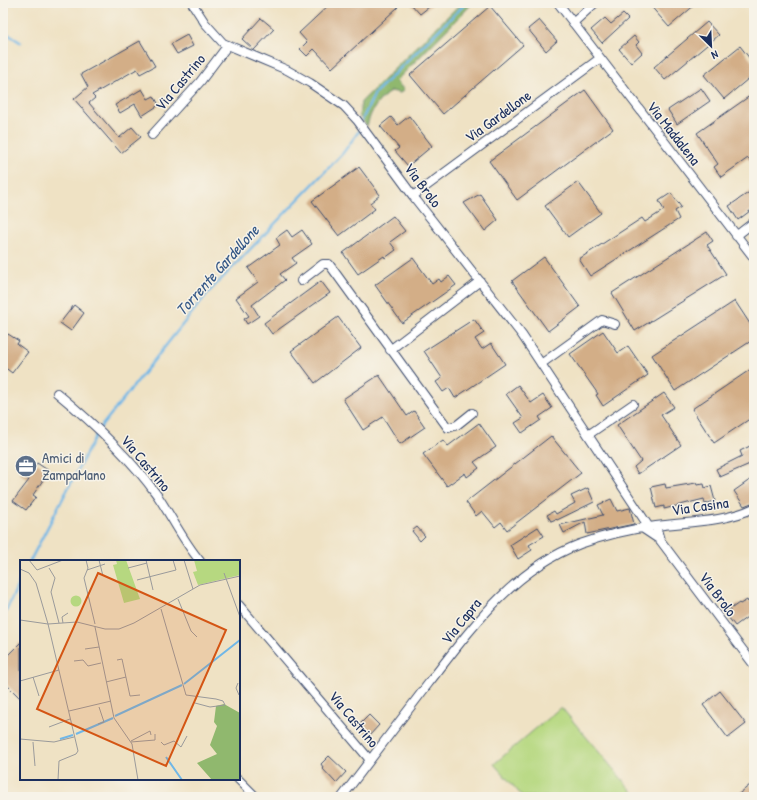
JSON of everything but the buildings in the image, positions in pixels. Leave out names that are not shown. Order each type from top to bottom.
[{"type":"street","name":"Via Brolo","points":[[192,3],[215,36],[228,45],[287,70],[310,83],[344,106],[357,120],[413,196],[522,335],[649,527],[754,665]]},
{"type":"street","name":"Via Maddalena","points":[[558,3],[599,59],[754,258]]},
{"type":"street","points":[[573,23],[595,3]]},
{"type":"street","name":"Via Castrino","points":[[152,135],[200,82],[228,45]]},
{"type":"street","name":"Via Gardellone","points":[[413,196],[599,59]]},
{"type":"street","points":[[736,236],[754,222]]},
{"type":"street","points":[[301,280],[323,264],[328,264],[448,428],[456,425],[472,413]]},
{"type":"street","points":[[390,350],[480,281]]},
{"type":"street","points":[[541,364],[602,320],[615,324]]},
{"type":"street","name":"Via Castrino","points":[[57,393],[116,448],[156,494],[186,544],[199,560]]},
{"type":"street","points":[[588,435],[633,404]]},
{"type":"street","name":"Via Casina","points":[[649,527],[727,516],[754,508]]},
{"type":"street","name":"Via Brolo","points":[[649,527],[660,540]]},
{"type":"street","name":"Via Capra","points":[[342,797],[470,630],[513,584],[548,560],[580,544],[649,527]]},
{"type":"street","name":"Via Castrino","points":[[240,606],[370,760]]},
{"type":"street","points":[[239,780],[256,797]]},
{"type":"green space","points":[[461,3],[473,3],[396,81],[404,90],[400,93],[391,91],[382,98],[373,110],[367,126],[359,116],[361,102]]},
{"type":"green space","points":[[561,707],[637,797],[523,797],[494,764]]},
{"type":"waterway","name":"Torrente Gardellone","points":[[362,120],[375,93],[466,3]]},
{"type":"waterway","points":[[201,24],[217,42]]},
{"type":"waterway","points":[[3,31],[20,42]]},
{"type":"waterway","name":"Torrente Gardellone","points":[[100,428],[207,294],[343,153],[359,131]]},
{"type":"waterway","name":"Torrente Gardellone","points":[[31,560],[98,431]]},
{"type":"waterway","name":"Torrente Gardellone","points":[[3,618],[20,580]]},
{"type":"place","name":"Amici di ZampaMano","points":[[26,466]]}]
